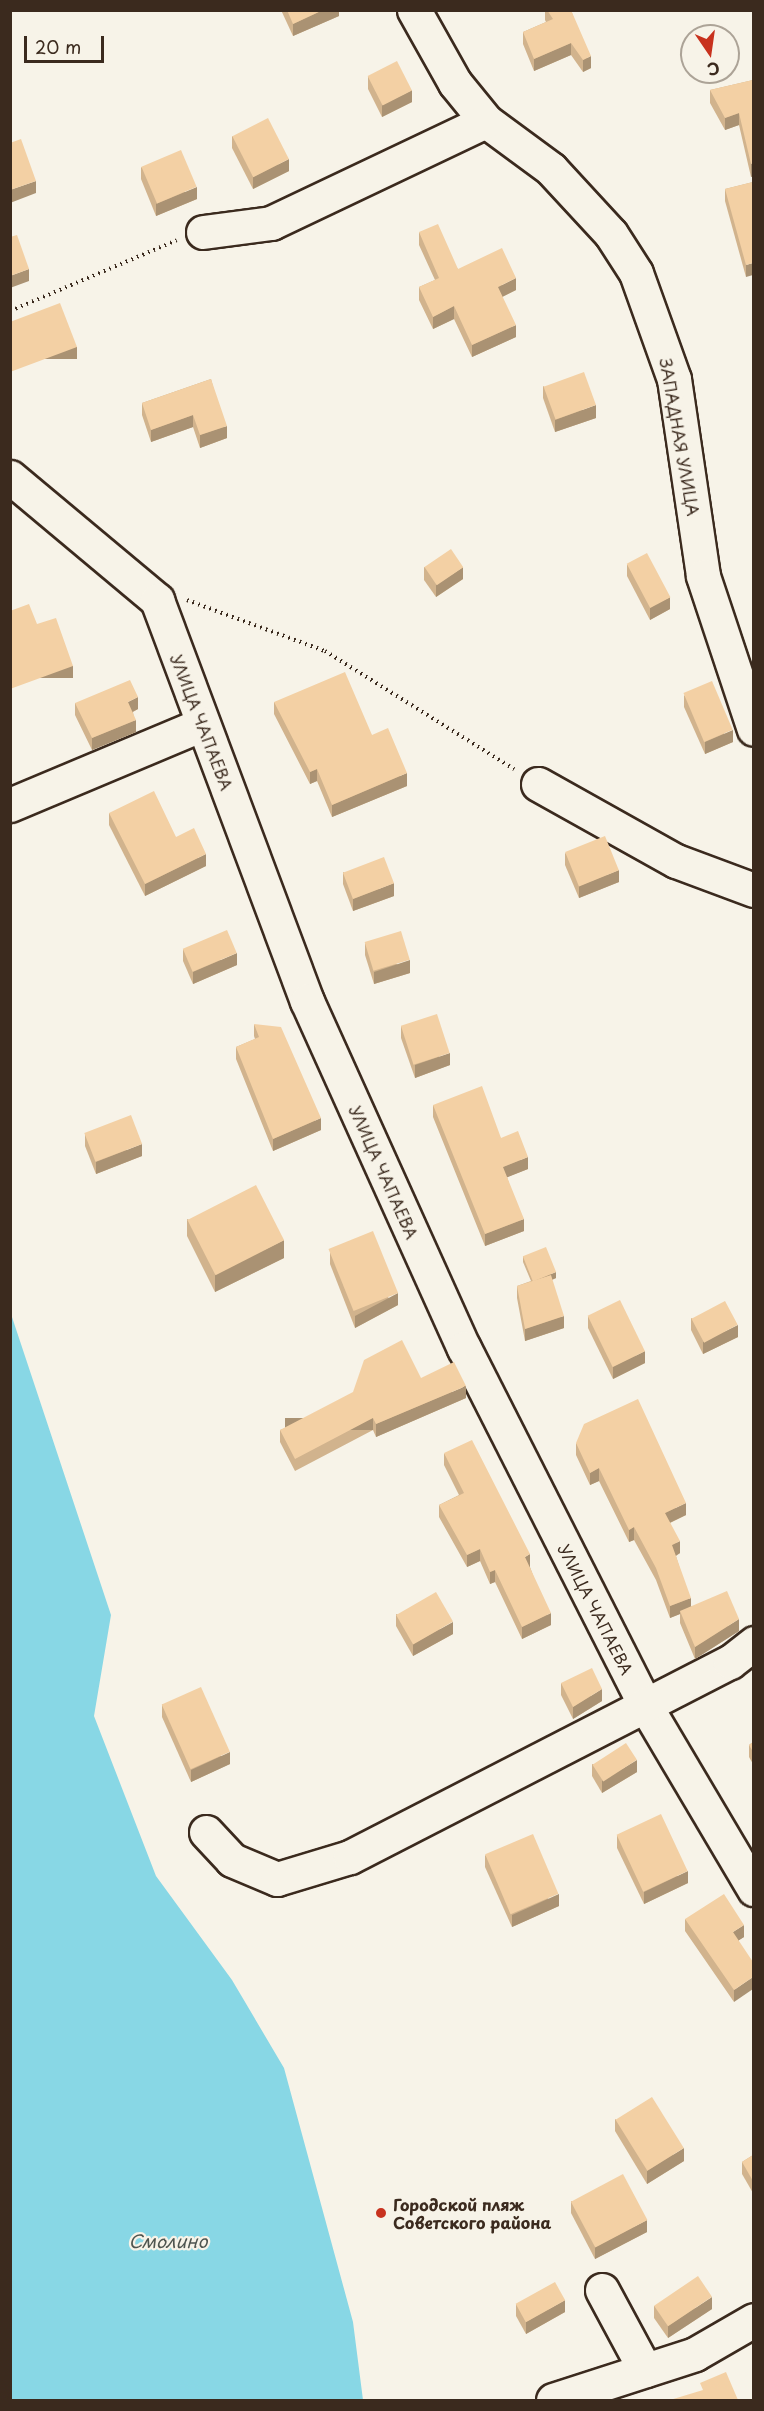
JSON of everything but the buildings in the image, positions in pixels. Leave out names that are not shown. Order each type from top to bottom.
[{"type":"street","name":"ЗАПАДНАЯ УЛИЦА","points":[[414,10],[455,83],[486,121],[551,169],[611,234],[656,318],[674,379],[703,576],[753,729]]},
{"type":"street","points":[[203,232],[271,223],[486,121]]},
{"type":"street","name":"УЛИЦА ЧАПАЕВА","points":[[10,477],[157,600],[316,1023],[464,1348],[645,1705],[753,1889]]},
{"type":"street","points":[[10,805],[203,724]]},
{"type":"street","points":[[538,784],[676,861],[753,890]]},
{"type":"street","points":[[206,1832],[232,1860],[255,1874],[277,1879],[350,1857],[730,1662],[753,1644]]},
{"type":"street","points":[[602,2290],[645,2370]]},
{"type":"street","points":[[553,2400],[695,2354],[753,2320]]},
{"type":"path","points":[[10,311],[149,249],[203,232]]},
{"type":"path","points":[[157,600],[196,600],[325,651],[538,784]]},
{"type":"water","name":"Смолино","points":[[11,1314],[111,1615],[94,1716],[156,1876],[232,1980],[284,2068],[353,2322],[363,2400],[11,2400]]},
{"type":"place","name":"Городской пляж Советского района","points":[[381,2213]]}]
